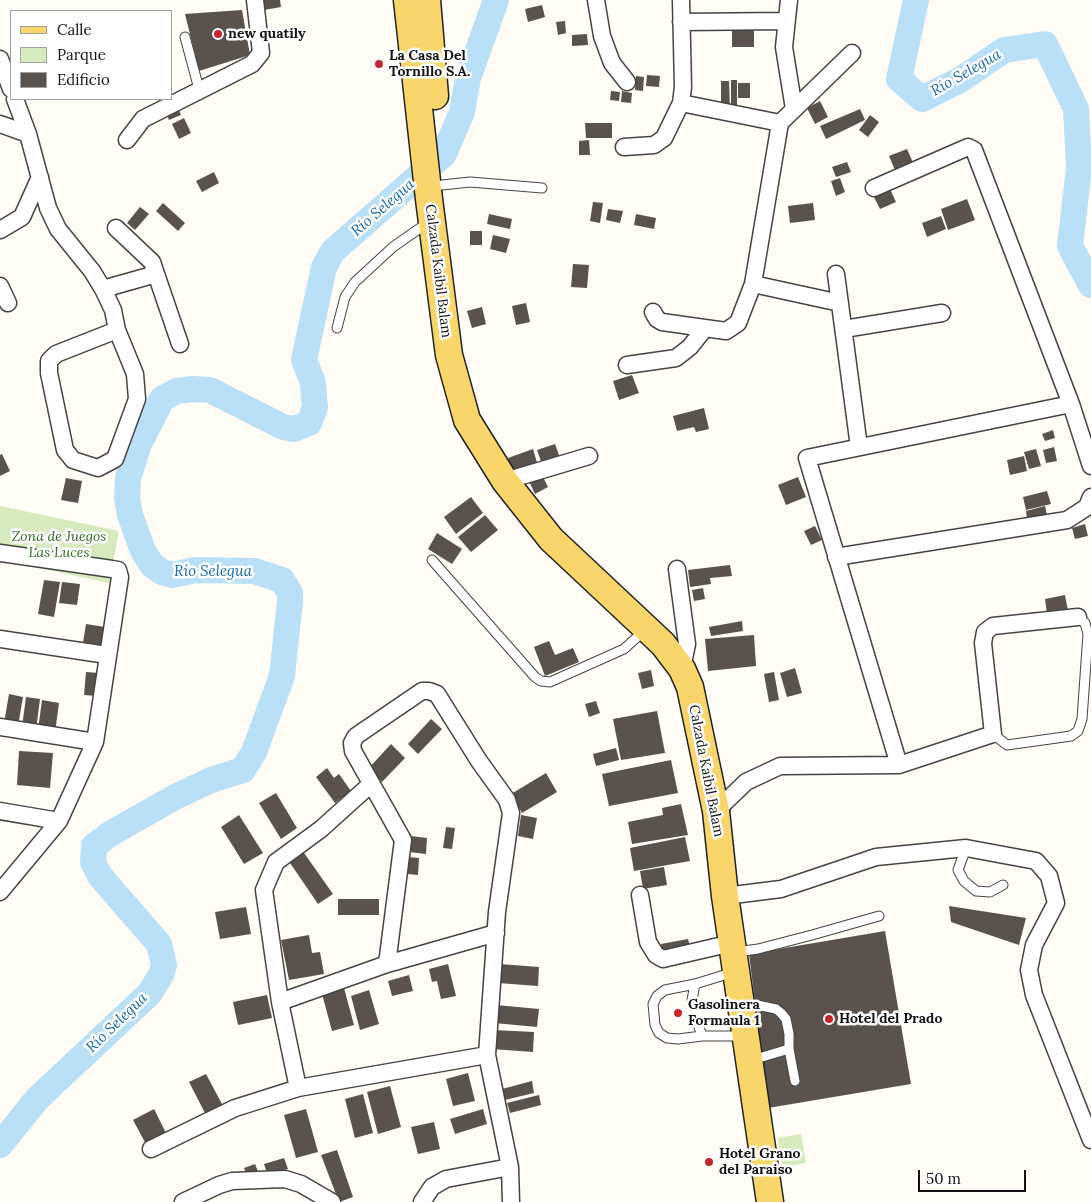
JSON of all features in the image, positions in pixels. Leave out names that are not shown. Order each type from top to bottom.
[{"type":"main road","name":"Calzada Kaibil Balam","points":[[407,0],[464,352],[467,420]]},
{"type":"main road","name":"Calzada Kaibil Balam","points":[[426,0],[430,136]]},
{"type":"main road","name":"Calzada Kaibil Balam","points":[[437,189],[432,224],[449,355],[467,420],[505,481],[552,539],[647,628],[682,669],[690,687],[716,811],[725,896],[770,1202]]},
{"type":"street","points":[[127,140],[142,119],[252,64],[261,53],[256,0]]},
{"type":"street","points":[[596,0],[602,36],[612,63],[627,82]]},
{"type":"street","points":[[624,147],[654,145],[664,138],[681,103],[683,87],[681,0]]},
{"type":"street","points":[[788,0],[784,48],[794,109]]},
{"type":"street","points":[[682,22],[786,21]]},
{"type":"street","points":[[653,312],[656,319],[662,322],[726,331],[738,323],[753,284],[780,123],[852,53]]},
{"type":"street","points":[[0,59],[10,85]]},
{"type":"street","points":[[15,100],[28,134],[48,208],[58,229],[104,289],[113,310],[117,330],[135,374],[137,400],[115,459],[98,468],[73,460],[65,450],[49,373],[49,360],[56,354],[117,330]]},
{"type":"street","points":[[681,103],[780,123]]},
{"type":"street","points":[[0,124],[28,134]]},
{"type":"street","points":[[874,188],[968,147],[974,150],[1071,404],[1091,466]]},
{"type":"street","points":[[0,230],[22,217],[40,177]]},
{"type":"street","points":[[116,228],[152,262],[180,344]]},
{"type":"street","points":[[104,289],[156,274]]},
{"type":"street","points":[[836,274],[859,447]]},
{"type":"street","points":[[753,284],[840,303]]},
{"type":"street","points":[[0,286],[8,304]]},
{"type":"street","points":[[844,329],[942,313]]},
{"type":"street","points":[[628,365],[676,358],[690,347],[706,328]]},
{"type":"street","points":[[899,765],[807,458],[1071,404]]},
{"type":"street","points":[[505,481],[589,456]]},
{"type":"street","points":[[836,557],[1067,520],[1087,507],[1091,497]]},
{"type":"street","points":[[0,553],[118,570],[120,576],[95,742],[59,821],[0,892]]},
{"type":"street","points":[[677,569],[687,644],[682,669]]},
{"type":"street","points":[[716,811],[746,782],[780,766],[899,765],[992,734],[983,642],[985,632],[993,626],[1078,617]]},
{"type":"street","points":[[0,639],[107,655]]},
{"type":"street","points":[[387,964],[403,840],[353,751],[352,743],[356,736],[422,691],[430,691],[437,694],[478,761],[508,800],[511,813],[496,933],[487,1055],[510,1167],[511,1202]]},
{"type":"street","points":[[0,727],[95,742]]},
{"type":"street","points":[[298,1088],[280,1002],[264,890],[276,862],[321,829],[371,784]]},
{"type":"street","points":[[0,811],[59,821]]},
{"type":"street","points":[[725,896],[781,889],[876,857],[966,848],[1036,861],[1049,876],[1056,903],[1034,945],[1030,970],[1034,995],[1091,1140]]},
{"type":"street","points":[[640,895],[648,942],[656,955],[663,959],[734,955]]},
{"type":"street","points":[[280,1002],[387,964],[496,933]]},
{"type":"street","points":[[151,1149],[235,1108],[298,1088],[487,1055]]},
{"type":"street","points":[[422,1202],[432,1187],[446,1179],[510,1167]]},
{"type":"street","points":[[183,1202],[232,1181],[277,1179],[301,1184],[332,1202]]},
{"type":"lane","points":[[185,37],[199,89]]},
{"type":"lane","points":[[437,189],[470,182],[542,188]]},
{"type":"lane","points":[[337,328],[345,297],[355,282],[393,247],[424,226],[432,224]]},
{"type":"lane","points":[[432,560],[535,677],[542,681],[550,682],[624,649],[647,628]]},
{"type":"lane","points":[[992,734],[1007,745],[1071,736],[1078,731],[1082,719],[1088,634],[1085,623],[1078,617]]},
{"type":"lane","points":[[966,848],[958,870],[964,881],[976,891],[990,892],[1003,885]]},
{"type":"lane","points":[[789,1049],[748,1049],[702,1036],[678,1039],[667,1038],[659,1033],[654,1025],[653,1004],[657,996],[665,990],[695,984],[734,955],[879,916]]},
{"type":"lane","points":[[692,1000],[695,984]]},
{"type":"lane","points":[[741,1001],[776,1009],[786,1019],[795,1081]]},
{"type":"lane","points":[[697,1022],[702,1036]]},
{"type":"green space","name":"Zona de Juegos Las Luces","points":[[0,506],[119,531],[109,583],[0,560]]},
{"type":"green space","points":[[801,1134],[806,1163],[783,1167],[777,1138]]},
{"type":"building","points":[[263,0],[280,0],[281,7],[264,10]]},
{"type":"building","points":[[542,5],[545,17],[528,22],[525,9]]},
{"type":"building","name":"new quatily","points":[[242,10],[250,55],[199,71],[185,14]]},
{"type":"building","points":[[565,21],[566,33],[558,35],[556,22]]},
{"type":"building","points":[[732,29],[754,29],[754,47],[732,47]]},
{"type":"building","points":[[587,34],[588,45],[572,46],[572,35]]},
{"type":"building","points":[[647,75],[660,76],[659,87],[646,86]]},
{"type":"building","points":[[636,76],[644,77],[643,91],[635,90]]},
{"type":"building","points":[[731,80],[737,80],[737,111],[731,111]]},
{"type":"building","points":[[721,81],[729,81],[730,110],[721,110]]},
{"type":"building","points":[[738,83],[750,83],[750,98],[738,98]]},
{"type":"building","points":[[611,91],[620,92],[619,101],[610,100]]},
{"type":"building","points":[[622,91],[632,93],[631,103],[621,102]]},
{"type":"building","points":[[820,101],[828,117],[815,124],[807,108]]},
{"type":"building","points":[[178,107],[181,115],[169,120],[166,113]]},
{"type":"building","points":[[860,109],[865,120],[826,139],[820,126]]},
{"type":"building","points":[[870,115],[879,122],[868,137],[859,130]]},
{"type":"building","points":[[184,118],[191,133],[179,139],[172,124]]},
{"type":"building","points":[[585,123],[612,123],[612,138],[586,138]]},
{"type":"building","points":[[589,140],[590,155],[579,155],[579,141]]},
{"type":"building","points":[[907,149],[915,167],[897,175],[889,156]]},
{"type":"building","points":[[847,162],[851,172],[836,177],[832,167]]},
{"type":"building","points":[[214,172],[219,183],[202,192],[196,181]]},
{"type":"building","points":[[840,178],[845,192],[836,196],[831,181]]},
{"type":"building","points":[[890,189],[896,202],[880,209],[874,197]]},
{"type":"building","points":[[967,199],[975,220],[948,230],[941,209]]},
{"type":"building","points":[[593,202],[603,203],[600,223],[590,221]]},
{"type":"building","points":[[163,203],[185,223],[178,231],[156,211]]},
{"type":"building","points":[[813,203],[815,220],[790,223],[788,206]]},
{"type":"building","points":[[140,207],[149,214],[135,230],[127,223]]},
{"type":"building","points":[[608,209],[623,211],[620,223],[606,220]]},
{"type":"building","points":[[489,214],[512,219],[510,229],[487,224]]},
{"type":"building","points":[[636,214],[656,218],[654,229],[634,225]]},
{"type":"building","points":[[941,216],[946,229],[927,237],[922,223]]},
{"type":"building","points":[[470,231],[482,231],[482,245],[470,245]]},
{"type":"building","points":[[493,235],[510,239],[506,253],[490,249]]},
{"type":"building","points":[[573,264],[589,265],[587,288],[571,287]]},
{"type":"building","points":[[526,303],[530,322],[516,325],[512,306]]},
{"type":"building","points":[[482,307],[486,324],[472,328],[467,311]]},
{"type":"building","points":[[632,375],[639,393],[619,400],[613,381]]},
{"type":"building","points":[[704,408],[709,429],[696,432],[694,427],[677,431],[673,416]]},
{"type":"building","points":[[1053,430],[1055,438],[1045,441],[1042,434]]},
{"type":"building","points":[[555,444],[561,461],[543,467],[537,450]]},
{"type":"building","points":[[1054,447],[1057,461],[1046,463],[1043,450]]},
{"type":"building","points":[[533,449],[538,466],[514,475],[508,458]]},
{"type":"building","points":[[1036,449],[1041,466],[1029,469],[1024,452]]},
{"type":"building","points":[[2,454],[10,471],[0,476],[0,455]]},
{"type":"building","points":[[1024,456],[1027,471],[1010,475],[1007,460]]},
{"type":"building","points":[[541,473],[548,487],[535,494],[528,479]]},
{"type":"building","points":[[798,477],[806,497],[786,505],[778,485]]},
{"type":"building","points":[[66,478],[82,481],[78,503],[61,500]]},
{"type":"building","points":[[1047,491],[1051,504],[1026,510],[1023,497]]},
{"type":"building","points":[[471,497],[483,513],[456,534],[444,517]]},
{"type":"building","points":[[1045,506],[1047,515],[1027,519],[1026,511]]},
{"type":"building","points":[[485,515],[498,530],[471,552],[458,537]]},
{"type":"building","points":[[1085,524],[1088,536],[1075,539],[1072,528]]},
{"type":"building","points":[[815,526],[822,540],[811,545],[804,531]]},
{"type":"building","points":[[437,533],[462,549],[452,564],[428,549]]},
{"type":"building","points":[[730,565],[732,576],[710,578],[711,584],[690,587],[688,570]]},
{"type":"building","points":[[44,580],[60,582],[54,617],[38,614]]},
{"type":"building","points":[[62,582],[80,584],[77,605],[59,603]]},
{"type":"building","points":[[703,588],[705,599],[694,601],[692,590]]},
{"type":"building","points":[[1065,595],[1068,611],[1047,614],[1045,599]]},
{"type":"building","points":[[742,621],[743,631],[711,636],[709,627]]},
{"type":"building","points":[[86,624],[105,627],[102,646],[83,643]]},
{"type":"building","points":[[754,635],[756,666],[708,671],[705,639]]},
{"type":"building","points":[[549,641],[555,655],[573,648],[579,662],[545,676],[534,647]]},
{"type":"building","points":[[795,668],[802,693],[787,697],[780,673]]},
{"type":"building","points":[[651,670],[654,686],[642,689],[638,673]]},
{"type":"building","points":[[86,672],[99,673],[97,696],[84,695]]},
{"type":"building","points":[[774,672],[779,700],[769,702],[764,674]]},
{"type":"building","points":[[9,694],[23,697],[18,726],[4,723]]},
{"type":"building","points":[[26,697],[40,699],[36,730],[22,727]]},
{"type":"building","points":[[42,700],[59,703],[55,733],[38,730]]},
{"type":"building","points":[[596,701],[600,713],[589,717],[585,704]]},
{"type":"building","points":[[657,711],[665,753],[621,760],[613,719]]},
{"type":"building","points":[[431,719],[442,729],[418,754],[408,744]]},
{"type":"building","points":[[391,744],[405,758],[382,782],[368,769]]},
{"type":"building","points":[[616,748],[619,760],[596,766],[593,754]]},
{"type":"building","points":[[19,751],[53,753],[50,788],[17,785]]},
{"type":"building","points":[[671,760],[678,793],[609,806],[602,774]]},
{"type":"building","points":[[327,768],[334,778],[339,774],[351,791],[335,803],[316,777]]},
{"type":"building","points":[[546,773],[557,792],[522,813],[511,794]]},
{"type":"building","points":[[276,793],[297,828],[281,839],[259,803]]},
{"type":"building","points":[[681,804],[688,835],[632,844],[628,822],[663,815],[662,808]]},
{"type":"building","points":[[239,815],[263,853],[244,864],[221,827]]},
{"type":"building","points":[[521,815],[537,818],[533,839],[518,836]]},
{"type":"building","points":[[446,827],[455,828],[452,849],[443,848]]},
{"type":"building","points":[[411,836],[427,838],[426,854],[409,852]]},
{"type":"building","points":[[685,837],[690,861],[634,871],[630,848]]},
{"type":"building","points":[[302,850],[333,894],[318,904],[288,860]]},
{"type":"building","points":[[408,857],[419,858],[418,875],[407,874]]},
{"type":"building","points":[[664,867],[667,885],[643,889],[640,871]]},
{"type":"building","points":[[338,899],[379,899],[379,915],[338,915]]},
{"type":"building","points":[[949,906],[1026,918],[1019,945],[951,922]]},
{"type":"building","points":[[246,907],[251,934],[220,939],[215,912]]},
{"type":"building","name":"Hotel del Prado","points":[[885,931],[911,1084],[768,1108],[749,954]]},
{"type":"building","points":[[309,935],[312,953],[320,952],[324,974],[289,980],[281,940]]},
{"type":"building","points":[[688,939],[691,951],[663,955],[661,944]]},
{"type":"building","points":[[448,964],[456,996],[441,999],[437,981],[432,982],[429,969]]},
{"type":"building","points":[[500,964],[539,967],[538,986],[498,983]]},
{"type":"building","points":[[409,975],[413,991],[392,996],[388,981]]},
{"type":"building","points":[[344,988],[354,1025],[332,1031],[322,994]]},
{"type":"building","points":[[369,990],[379,1024],[360,1030],[351,996]]},
{"type":"building","points":[[267,995],[272,1018],[238,1025],[233,1002]]},
{"type":"building","points":[[496,1005],[539,1009],[537,1027],[494,1023]]},
{"type":"building","points":[[493,1030],[534,1032],[533,1052],[492,1049]]},
{"type":"building","points":[[468,1073],[475,1101],[453,1106],[446,1079]]},
{"type":"building","points":[[206,1074],[223,1106],[206,1115],[189,1082]]},
{"type":"building","points":[[532,1081],[534,1093],[505,1100],[502,1089]]},
{"type":"building","points":[[390,1086],[401,1127],[378,1134],[367,1092]]},
{"type":"building","points":[[363,1094],[373,1133],[355,1138],[345,1099]]},
{"type":"building","points":[[539,1095],[541,1105],[510,1113],[507,1103]]},
{"type":"building","points":[[154,1109],[167,1135],[147,1146],[133,1120]]},
{"type":"building","points":[[306,1109],[318,1152],[296,1158],[284,1115]]},
{"type":"building","points":[[483,1109],[487,1124],[455,1134],[450,1119]]},
{"type":"building","points":[[434,1122],[440,1149],[418,1154],[411,1127]]},
{"type":"building","points":[[337,1150],[353,1197],[339,1202],[321,1155]]},
{"type":"building","points":[[284,1158],[288,1169],[268,1176],[264,1164]]},
{"type":"building","points":[[255,1164],[259,1174],[248,1178],[244,1168]]},
{"type":"waterway","name":"Río Selegua","points":[[0,1145],[37,1099],[149,994],[161,975],[164,965],[159,944],[100,876],[93,862],[94,846],[110,834],[175,797],[211,780],[243,770],[254,752],[282,676],[290,601],[290,593],[282,580],[254,571],[195,570],[172,575],[162,572],[152,565],[143,551],[130,515],[127,498],[128,478],[139,444],[162,399],[176,391],[210,390],[283,427],[294,429],[309,423],[315,407],[313,383],[304,360],[324,267],[333,251],[444,154],[462,112],[468,78],[496,0]]},
{"type":"waterway","name":"Río Selegua","points":[[916,0],[899,79],[922,99],[960,80],[1004,50],[1045,44],[1076,109],[1079,168],[1070,246],[1091,285]]},
{"type":"place","name":"new quatily","points":[[218,34]]},
{"type":"place","name":"La Casa Del Tornillo S.A.","points":[[379,64]]},
{"type":"place","name":"Gasolinera Formaula 1","points":[[678,1013]]},
{"type":"place","name":"Hotel del Prado","points":[[829,1019]]},
{"type":"place","name":"Hotel Grano del Paraiso","points":[[709,1162]]}]
